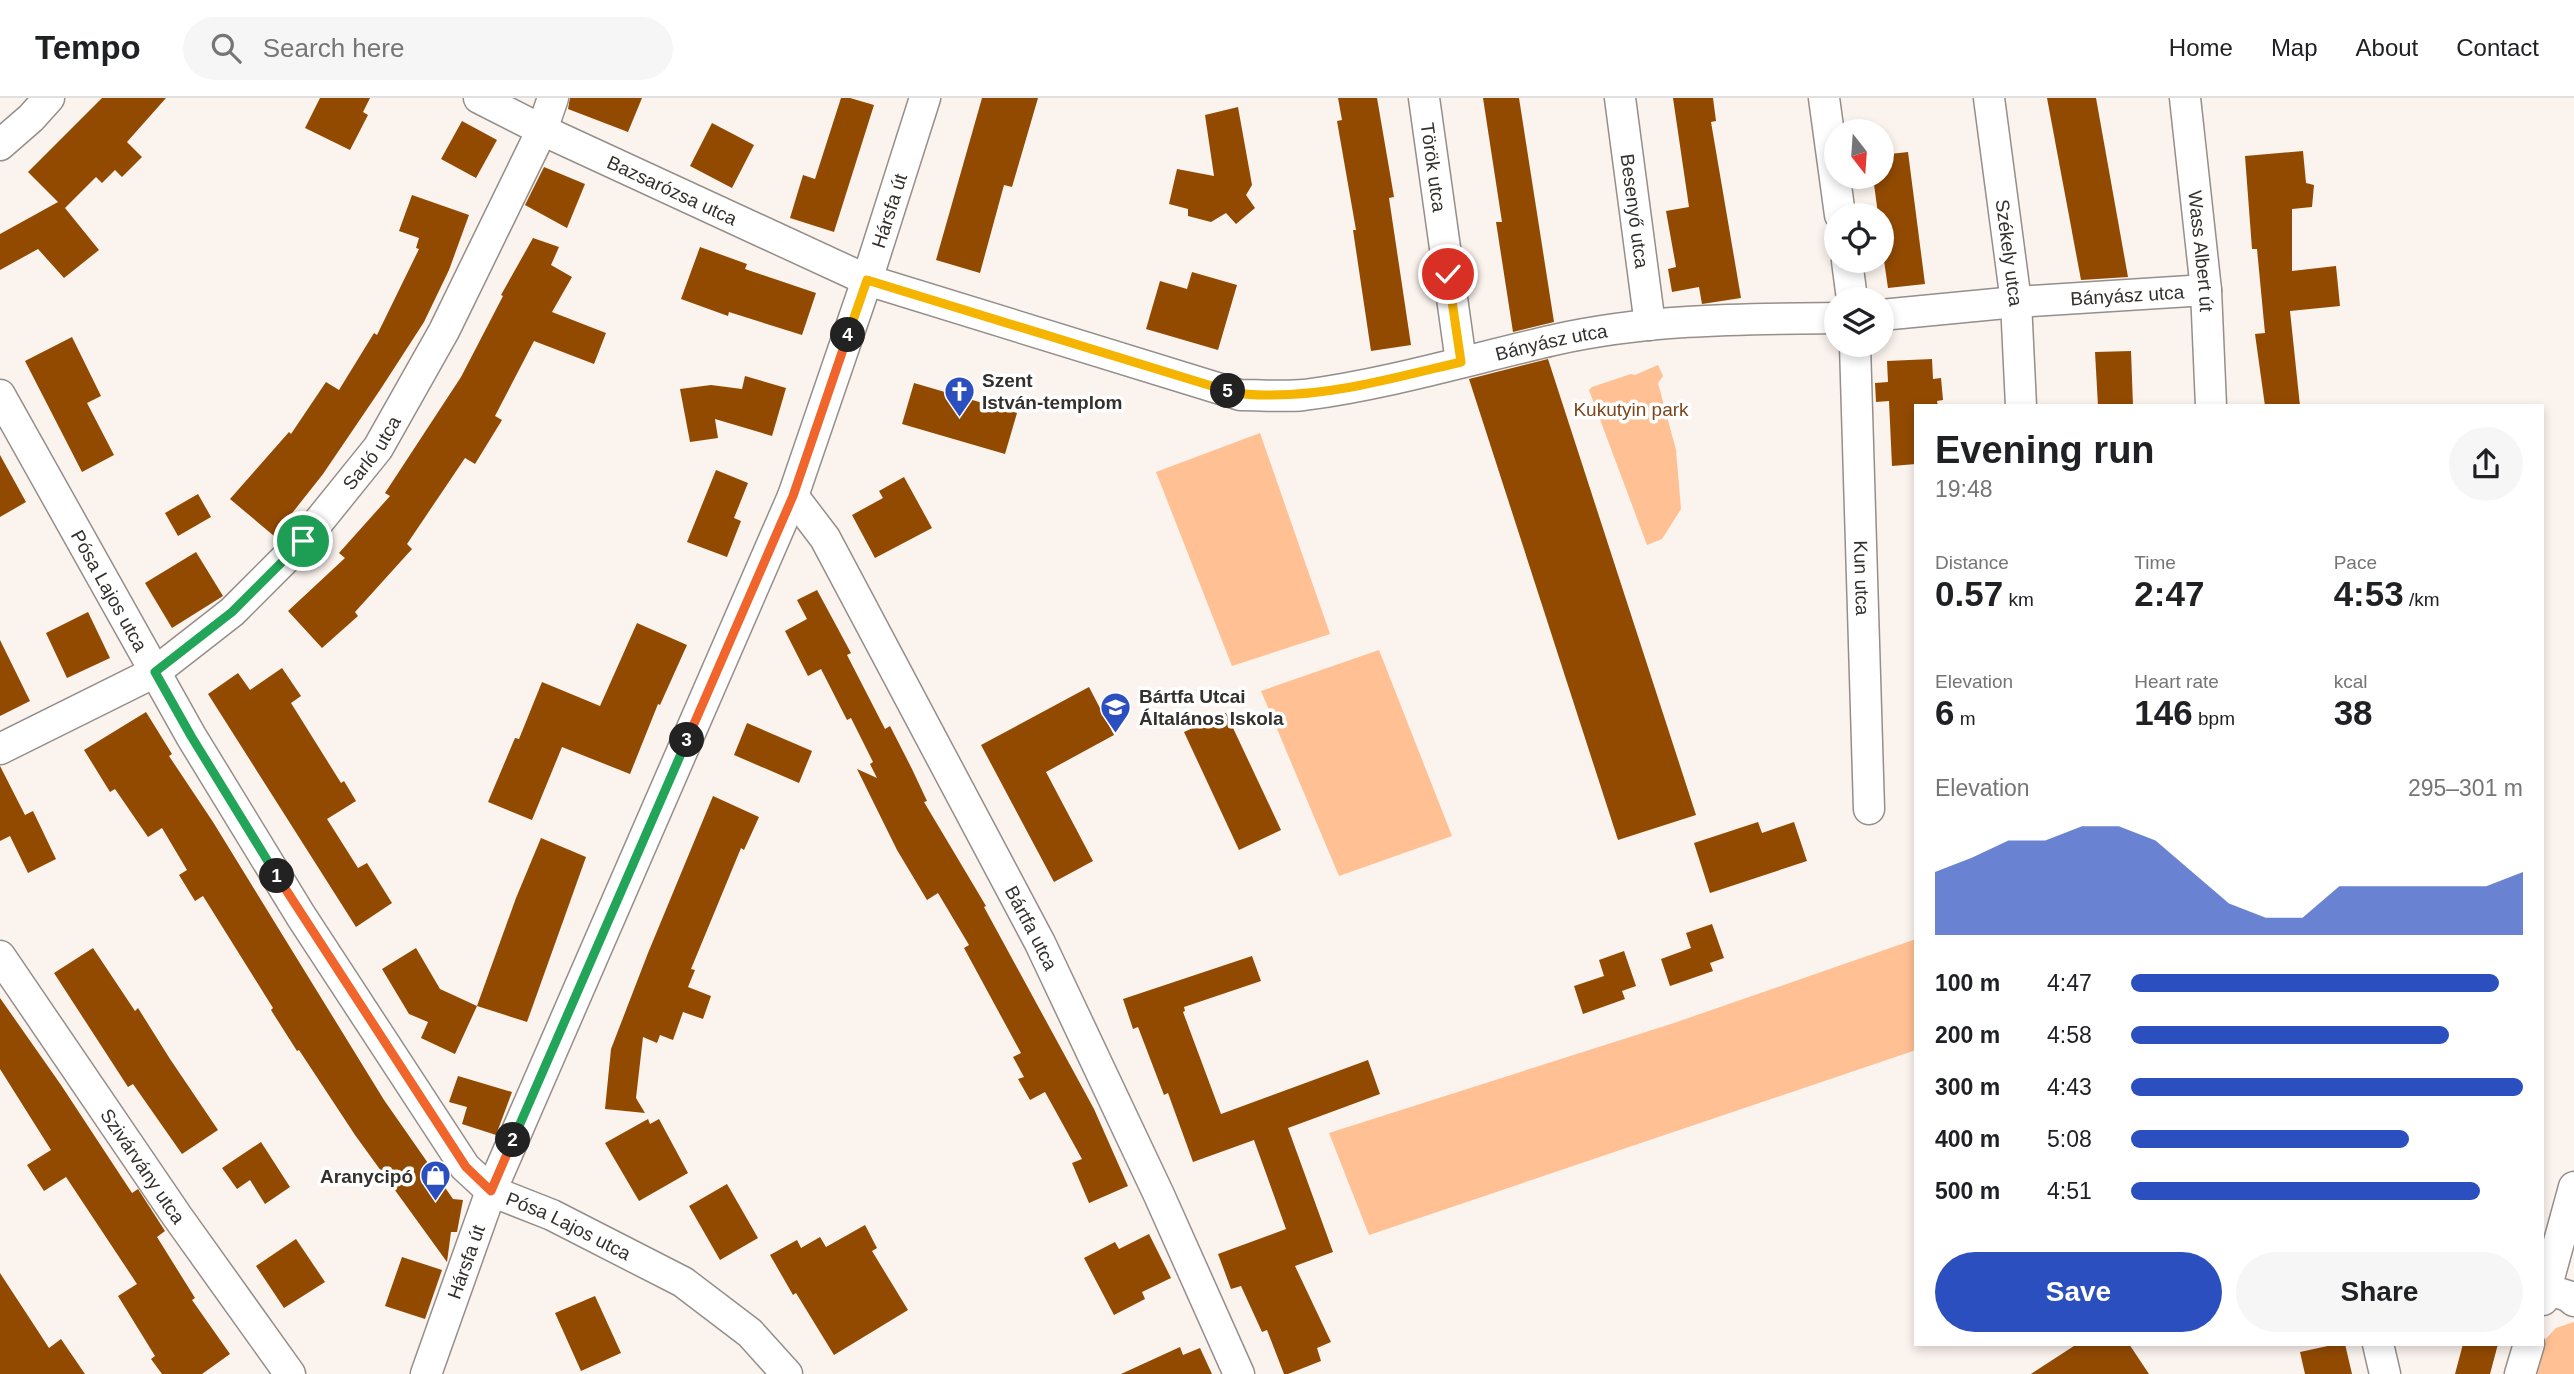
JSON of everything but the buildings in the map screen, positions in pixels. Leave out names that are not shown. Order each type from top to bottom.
[{"type":"street","points":[[0,145],[49,98]]},
{"type":"street","name":"Bazsarózsa utca","points":[[479,98],[542,130],[867,280]]},
{"type":"street","name":"Sarló utca","points":[[0,749],[155,672],[232,612],[303,541],[378,448],[444,331],[542,130],[553,98]]},
{"type":"street","name":"Hársfa út","points":[[426,1374],[491,1191],[793,496],[867,280],[925,98]]},
{"type":"street","name":"Török utca","points":[[1424,98],[1461,362]]},
{"type":"street","name":"Besenyő utca","points":[[1620,98],[1650,325]]},
{"type":"street","points":[[1824,98],[1838,203]]},
{"type":"street","name":"Székely utca","points":[[1989,98],[2016,302],[2021,404]]},
{"type":"street","name":"Wass Albert út","points":[[2185,98],[2206,290],[2211,404]]},
{"type":"street","name":"Bányász utca","points":[[867,280],[1240,395],[1301,395],[1370,383],[1555,340],[1650,325],[1824,318]]},
{"type":"street","name":"Bányász utca","points":[[1894,314],[2016,302],[2206,290]]},
{"type":"street","name":"Kun utca","points":[[1855,357],[1869,809]]},
{"type":"street","name":"Pósa Lajos utca","points":[[0,396],[191,736],[309,928],[466,1167],[491,1191],[552,1215],[683,1282],[750,1333],[787,1374]]},
{"type":"street","name":"Bártfa utca","points":[[793,496],[825,538],[1040,943],[1159,1195],[1239,1374]]},
{"type":"street","name":"Szivárvány utca","points":[[0,956],[177,1216],[290,1374]]},
{"type":"street","points":[[2574,1187],[2544,1294],[2568,1296],[2574,1301]]},
{"type":"street","points":[[2378,1346],[2385,1374]]},
{"type":"street","points":[[2520,1374],[2528,1346]]},
{"type":"green space","name":"Kukutyin park","points":[[1658,365],[1663,376],[1658,383],[1676,450],[1681,509],[1662,539],[1647,545],[1589,390]]},
{"type":"green space","points":[[1260,433],[1330,634],[1232,666],[1156,472]]},
{"type":"green space","points":[[1379,650],[1452,836],[1339,876],[1261,691]]},
{"type":"green space","points":[[1914,940],[1914,1051],[1369,1235],[1329,1133],[1674,1023]]},
{"type":"green space","points":[[2574,1322],[2574,1374],[2512,1374],[2539,1346],[2544,1346],[2544,1341],[2556,1328]]},
{"type":"place","name":"Szent István-templom","points":[[959,418]]},
{"type":"place","name":"Bártfa Utcai Általános Iskola","points":[[1116,734]]},
{"type":"place","name":"Aranycipó","points":[[436,1203]]},
{"type":"route","points":[[303,541],[232,612],[155,672],[191,736],[302,916],[466,1167],[491,1191],[793,496],[867,280],[1240,395],[1301,395],[1370,383],[1461,362],[1448,274]]}]
